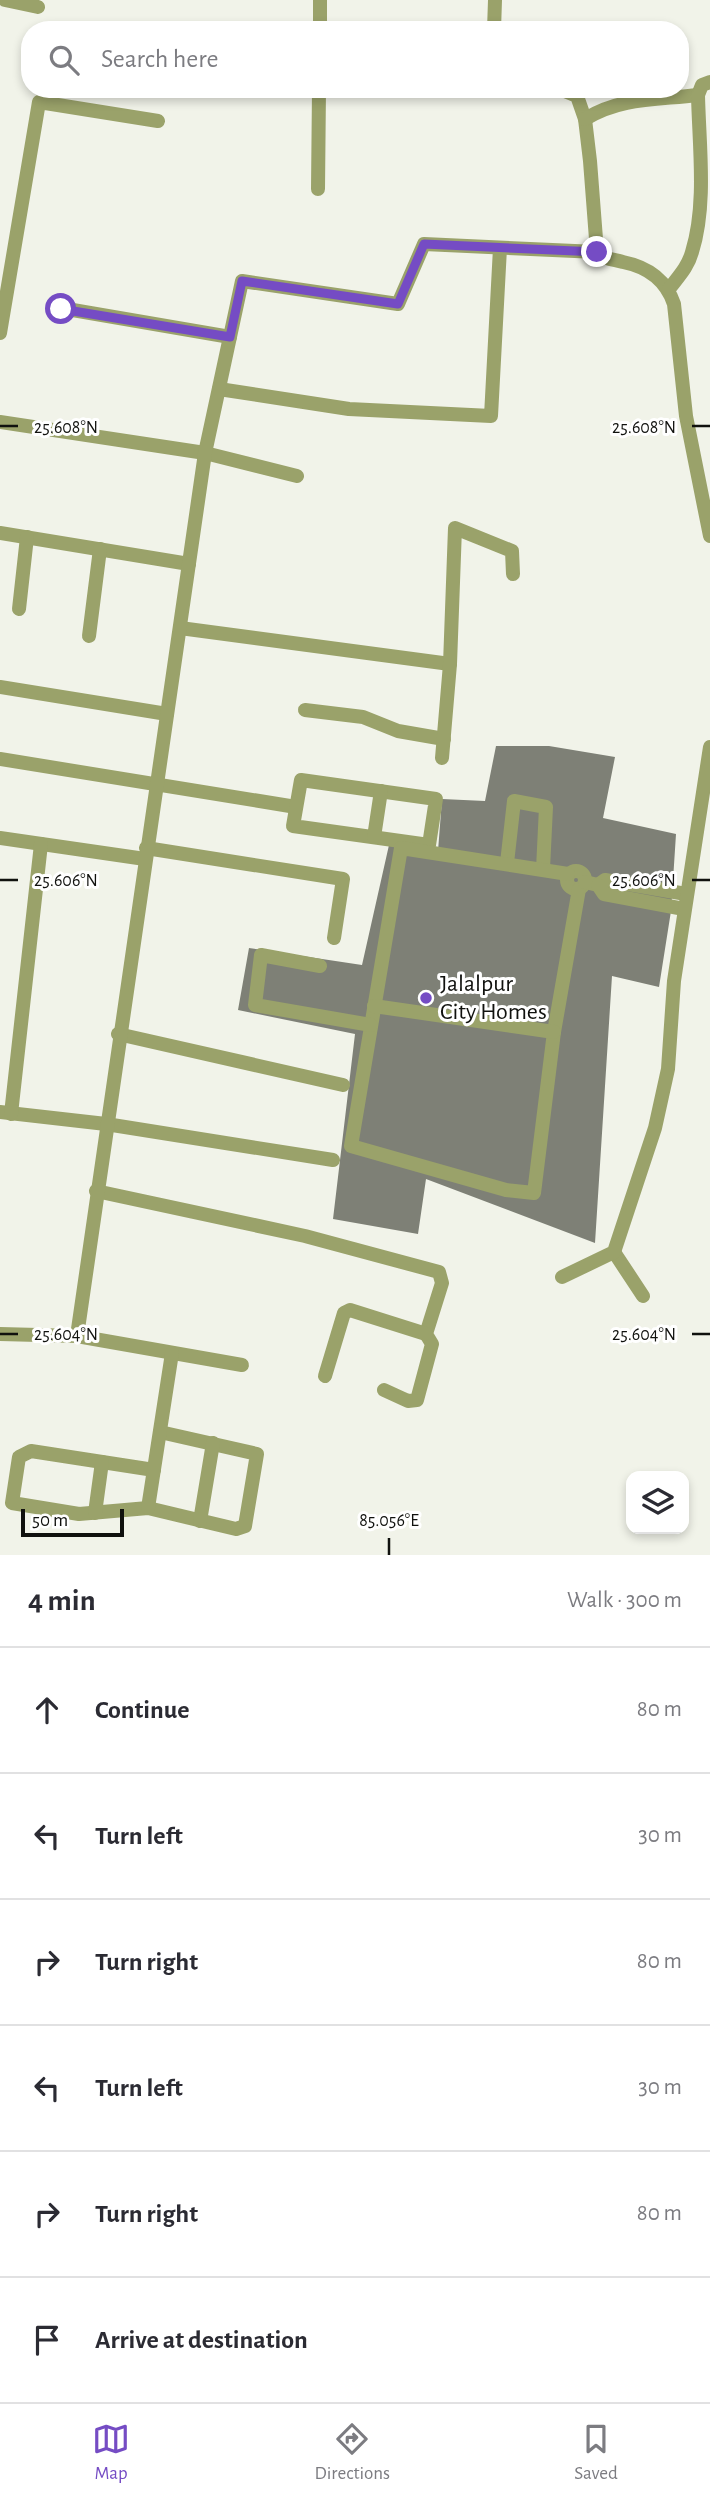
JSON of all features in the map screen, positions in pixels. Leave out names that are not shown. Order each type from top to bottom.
[{"type":"street","points":[[5,0],[38,7]]},
{"type":"street","points":[[320,0],[320,21]]},
{"type":"street","points":[[494,21],[495,0]]},
{"type":"street","points":[[669,289],[685,268],[695,235],[699,197],[698,95],[702,85],[710,82]]},
{"type":"street","points":[[689,96],[698,95]]},
{"type":"street","points":[[318,189],[319,98]]},
{"type":"street","points":[[578,98],[585,118],[597,252],[604,259],[623,262],[650,272],[669,289],[674,304],[686,416],[710,536]]},
{"type":"street","points":[[585,118],[603,108],[626,101],[662,98]]},
{"type":"street","points":[[0,333],[4,277],[39,102],[158,121]]},
{"type":"street","points":[[77,1336],[118,1034],[205,453],[242,281],[398,304],[424,244],[597,252]]},
{"type":"street","points":[[219,388],[349,410],[491,416],[500,248]]},
{"type":"street","points":[[61,309],[230,337]]},
{"type":"street","points":[[0,422],[205,453],[297,476]]},
{"type":"street","points":[[442,758],[450,664],[455,528],[512,551],[513,574]]},
{"type":"street","points":[[0,533],[189,564]]},
{"type":"street","points":[[19,609],[27,537]]},
{"type":"street","points":[[89,636],[100,549]]},
{"type":"street","points":[[180,628],[450,664]]},
{"type":"street","points":[[0,687],[167,714]]},
{"type":"street","points":[[305,710],[363,717],[398,731],[444,739]]},
{"type":"street","points":[[562,1277],[614,1252],[655,1128],[668,1069],[674,981],[710,747]]},
{"type":"street","points":[[0,760],[296,807]]},
{"type":"street","points":[[301,780],[436,799],[429,845],[293,826],[296,807],[301,780]]},
{"type":"street","points":[[374,837],[381,791]]},
{"type":"street","points":[[507,863],[514,801],[546,807],[543,869]]},
{"type":"street","points":[[0,838],[343,878],[334,938]]},
{"type":"street","points":[[41,844],[5,1113],[106,1124],[332,1160]]},
{"type":"street","points":[[587,885],[554,1032],[534,1193],[506,1190],[351,1146],[401,848],[568,874],[568,886],[606,880],[686,894]]},
{"type":"street","points":[[587,885],[604,894],[684,909]]},
{"type":"street","points":[[320,966],[261,956],[255,1005],[371,1025]]},
{"type":"street","points":[[374,1006],[554,1032]]},
{"type":"street","points":[[118,1034],[343,1085]]},
{"type":"street","points":[[96,1191],[305,1236],[430,1268],[439,1272],[442,1283],[426,1334]]},
{"type":"street","points":[[614,1252],[643,1296]]},
{"type":"street","points":[[325,1376],[344,1313],[350,1310],[426,1334],[432,1344],[417,1400],[408,1401],[384,1390]]},
{"type":"street","points":[[0,1334],[77,1336],[242,1365]]},
{"type":"street","points":[[148,1508],[172,1353]]},
{"type":"street","points":[[154,1470],[31,1451],[19,1457],[12,1499],[16,1506],[79,1514],[148,1508],[236,1529],[244,1526],[259,1459],[254,1451],[160,1432]]},
{"type":"street","points":[[200,1521],[213,1443]]},
{"type":"street","points":[[94,1513],[102,1462]]},
{"type":"building","name":"Jalalpur City Homes","points":[[496,746],[549,746],[615,757],[603,818],[676,834],[671,911],[659,987],[612,976],[595,1243],[426,1179],[418,1234],[333,1219],[355,1034],[238,1010],[249,948],[362,965],[389,845],[438,851],[442,799],[485,801]]},
{"type":"place","name":"Jalalpur City Homes","points":[[426,998]]},
{"type":"route","points":[[61,309],[230,337],[242,281],[398,304],[424,244],[597,252]]}]
